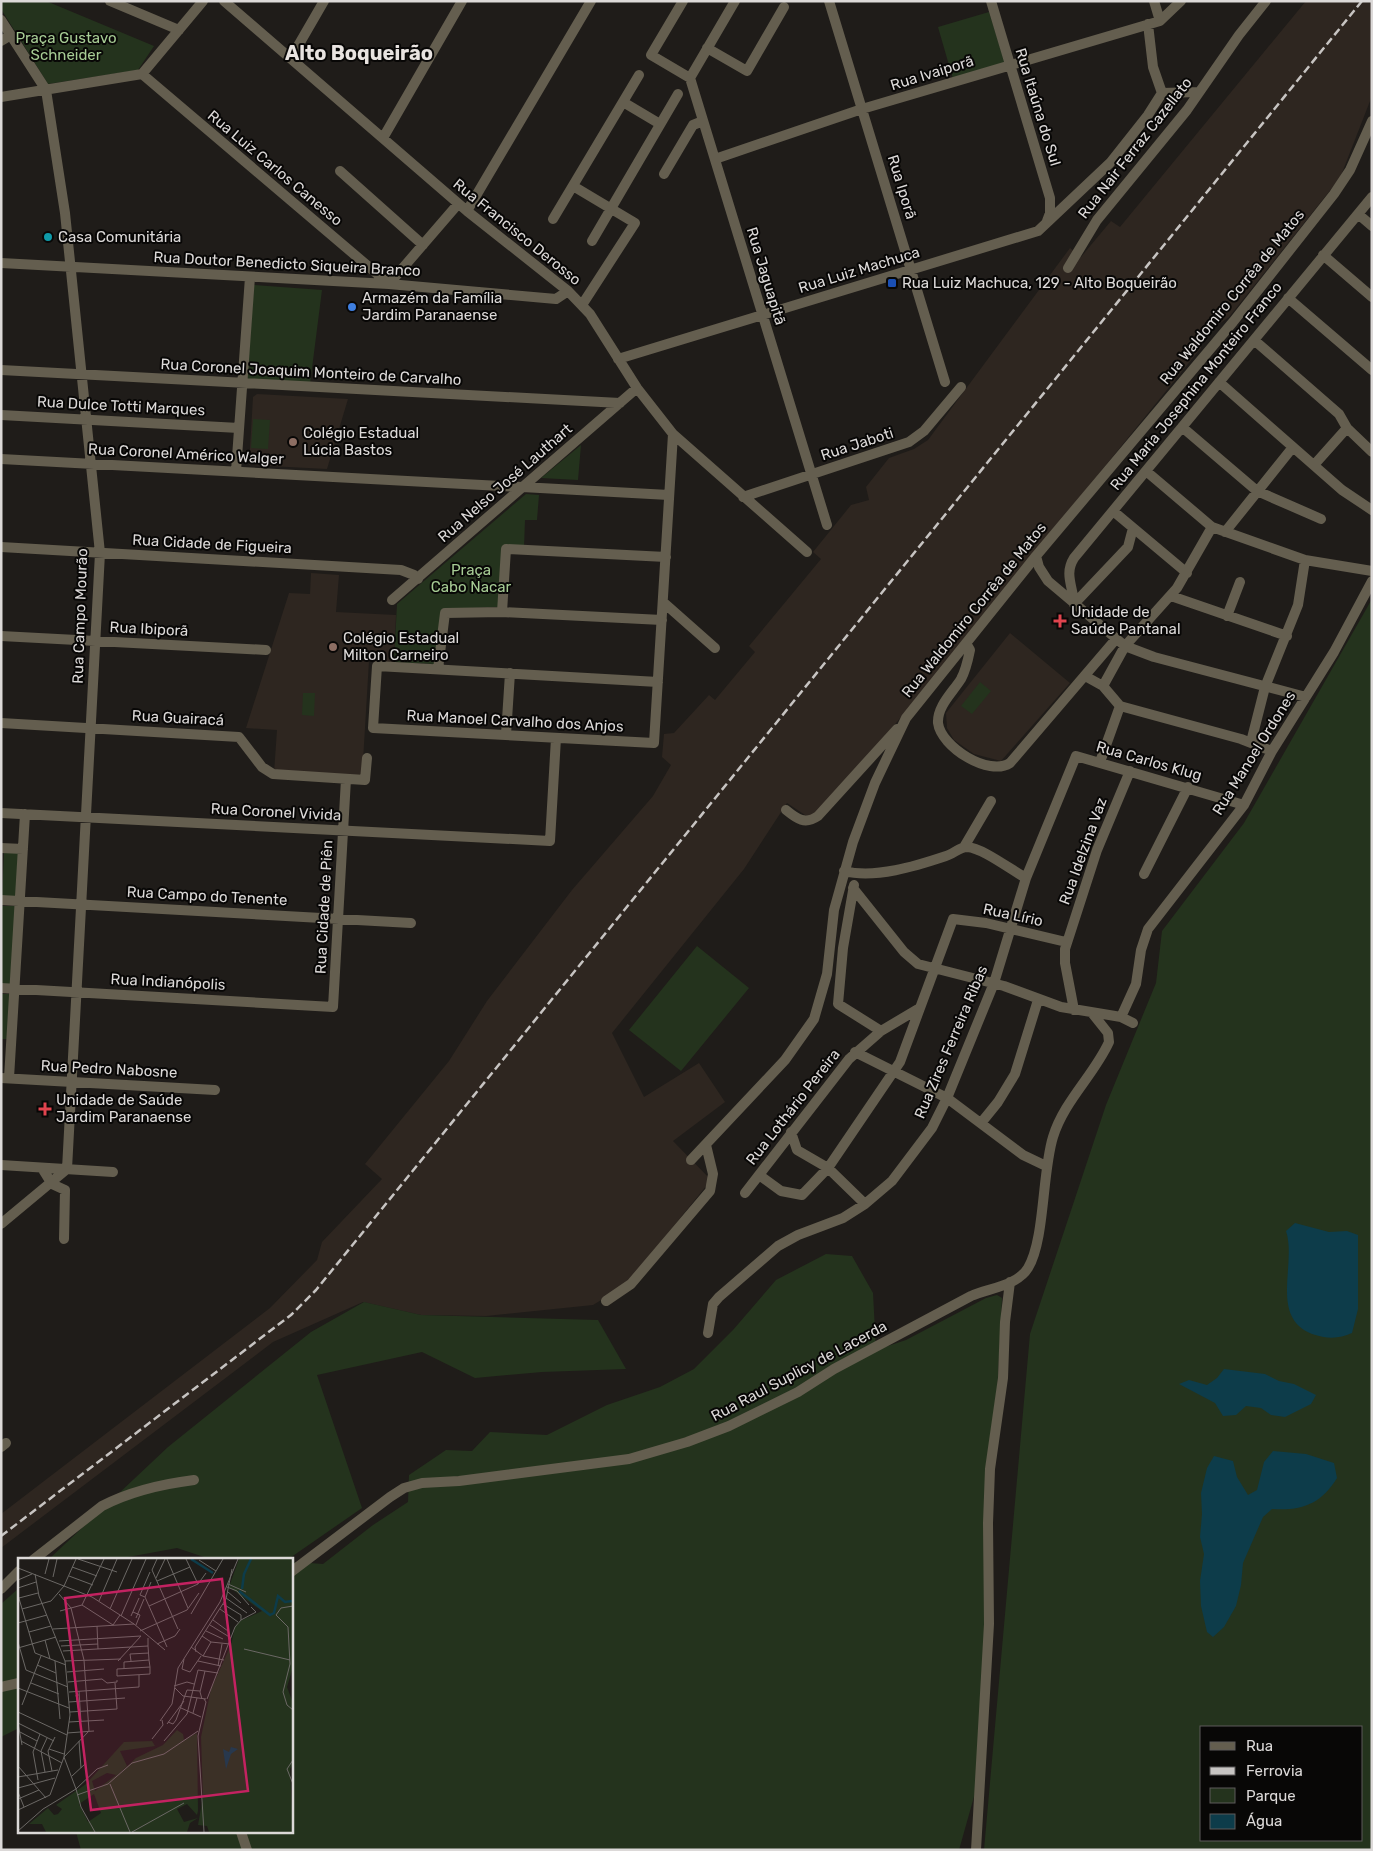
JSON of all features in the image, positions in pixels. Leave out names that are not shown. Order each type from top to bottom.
[{"type":"street","points":[[110,1],[179,30]]},
{"type":"street","points":[[1,97],[142,74],[203,1]]},
{"type":"street","name":"Rua Francisco Derosso","points":[[224,1],[458,204],[568,291],[582,305],[637,388],[673,434],[806,552]]},
{"type":"street","points":[[291,58],[324,1]]},
{"type":"street","points":[[383,138],[462,1]]},
{"type":"street","points":[[467,211],[591,1]]},
{"type":"street","points":[[683,1],[652,55],[690,78],[730,3]]},
{"type":"street","name":"Rua Iporã","points":[[830,1],[945,382]]},
{"type":"street","name":"Rua Itaúna do Sul","points":[[991,1],[1050,198],[1050,213],[1047,221]]},
{"type":"street","points":[[1154,1],[1160,20],[1181,1]]},
{"type":"street","name":"Rua Nair Ferraz Cazellato","points":[[1068,268],[1097,220],[1187,110],[1198,92],[1266,1]]},
{"type":"street","points":[[707,48],[747,71],[784,7]]},
{"type":"street","name":"Rua Campo Mourão","points":[[1,20],[46,90],[65,213],[100,553],[67,1169]]},
{"type":"street","name":"Rua Ivaiporã","points":[[715,159],[862,110],[1160,20]]},
{"type":"street","points":[[1148,24],[1153,67],[1162,93],[1198,92]]},
{"type":"street","points":[[1,41],[11,35]]},
{"type":"street","name":"Rua Luiz Carlos Canesso","points":[[142,74],[389,284]]},
{"type":"street","points":[[553,219],[639,75]]},
{"type":"street","name":"Rua Jaguapitã","points":[[690,78],[827,525]]},
{"type":"street","name":"Rua Luiz Machuca","points":[[618,359],[1033,233],[1110,164],[1148,115],[1162,93]]},
{"type":"street","points":[[592,241],[678,94]]},
{"type":"street","points":[[622,102],[660,124]]},
{"type":"street","points":[[664,174],[693,125],[703,121]]},
{"type":"street","name":"Rua Waldomiro Corrêa de Matos","points":[[691,1160],[785,1060],[814,1019],[827,974],[832,918],[844,871],[868,801],[906,718],[1036,556],[1226,329],[1334,194],[1350,170],[1372,121]]},
{"type":"street","points":[[340,171],[423,245]]},
{"type":"street","points":[[573,186],[635,223],[582,305]]},
{"type":"street","name":"Rua Maria Josephina Monteiro Franco","points":[[1074,604],[1074,592],[1068,574],[1070,564],[1372,197]]},
{"type":"street","points":[[389,284],[458,204]]},
{"type":"street","points":[[1358,214],[1372,226]]},
{"type":"street","points":[[1323,256],[1372,297]]},
{"type":"street","name":"Rua Doutor Benedicto Siqueira Branco","points":[[1,263],[389,284],[556,299],[568,291]]},
{"type":"street","points":[[236,471],[250,277]]},
{"type":"street","points":[[1288,298],[1372,370]]},
{"type":"street","points":[[1254,340],[1340,414],[1347,428],[1372,452]]},
{"type":"street","name":"Rua Coronel Joaquim Monteiro de Carvalho","points":[[1,370],[620,404]]},
{"type":"street","points":[[1219,382],[1350,497],[1372,510]]},
{"type":"street","name":"Rua Jaboti","points":[[742,497],[909,442],[924,431],[961,387]]},
{"type":"street","name":"Rua Nelso José Lauthart","points":[[392,600],[637,388]]},
{"type":"street","name":"Rua Dulce Totti Marques","points":[[1,415],[238,428]]},
{"type":"street","points":[[1182,426],[1257,491],[1321,519]]},
{"type":"street","points":[[1314,465],[1347,428]]},
{"type":"street","points":[[662,620],[502,612],[445,613],[438,670],[658,682],[662,620],[663,602],[666,558],[673,434]]},
{"type":"street","points":[[1225,532],[1293,446]]},
{"type":"street","name":"Rua Coronel Américo Walger","points":[[1,459],[669,495]]},
{"type":"street","points":[[1146,471],[1212,528],[1305,560],[1372,571]]},
{"type":"street","points":[[1113,511],[1187,573]]},
{"type":"street","points":[[1074,604],[1128,546],[1134,528]]},
{"type":"street","points":[[1103,686],[1126,646],[1171,596],[1187,573],[1212,528]]},
{"type":"street","name":"Rua Cidade de Figueira","points":[[1,547],[401,570],[418,579]]},
{"type":"street","points":[[502,612],[506,549],[666,558]]},
{"type":"street","points":[[1036,556],[1039,567],[1048,581],[1126,646],[1154,657],[1306,697]]},
{"type":"street","points":[[1251,742],[1265,687],[1298,605],[1305,560]]},
{"type":"street","name":"Rua Manoel Ordones","points":[[1121,1017],[1136,984],[1141,950],[1148,929],[1244,805],[1272,751],[1334,652],[1372,581]]},
{"type":"street","points":[[1227,616],[1240,582]]},
{"type":"street","points":[[1171,596],[1287,636]]},
{"type":"street","points":[[663,602],[715,648]]},
{"type":"street","name":"Rua Ibiporã","points":[[1,636],[266,650]]},
{"type":"street","points":[[966,643],[970,650],[965,670],[939,714],[940,730],[945,739],[960,752],[994,767],[1005,766],[1010,763],[1116,639]]},
{"type":"street","name":"Rua Manoel Carvalho dos Anjos","points":[[438,670],[377,666],[373,728],[654,744],[658,682]]},
{"type":"street","points":[[506,735],[510,674]]},
{"type":"street","points":[[1084,676],[1103,686],[1120,706],[1251,742],[1272,751]]},
{"type":"street","points":[[1100,762],[1120,706]]},
{"type":"street","points":[[786,810],[803,821],[809,821],[818,816],[906,718]]},
{"type":"street","name":"Rua Guairacá","points":[[1,723],[239,737],[257,762],[270,773],[366,780],[367,758]]},
{"type":"street","name":"Rua Coronel Vivida","points":[[1,813],[550,841],[556,738]]},
{"type":"street","name":"Rua Carlos Klug","points":[[1076,756],[1188,787],[1244,805]]},
{"type":"street","name":"Rua Zires Ferreira Ribas","points":[[708,1333],[713,1304],[770,1252],[798,1235],[843,1218],[865,1204],[892,1181],[932,1128],[947,1098],[994,983],[1026,878],[1076,756]]},
{"type":"street","name":"Rua Idelzina Vaz","points":[[1074,1010],[1065,963],[1066,942],[1097,850],[1130,771]]},
{"type":"street","name":"Rua Cidade de Piên","points":[[333,1007],[346,779]]},
{"type":"street","points":[[1144,874],[1188,787]]},
{"type":"street","points":[[844,871],[855,874],[882,873],[946,856],[964,847],[990,801]]},
{"type":"street","points":[[5,1078],[6,1041],[14,989],[25,814]]},
{"type":"street","points":[[964,847],[977,850],[1026,878]]},
{"type":"street","points":[[1,848],[23,849]]},
{"type":"street","points":[[855,874],[843,948],[838,1004],[881,1031]]},
{"type":"street","points":[[854,888],[909,957],[918,964],[994,983],[1038,1000],[1074,1010],[1121,1017],[1133,1023]]},
{"type":"street","name":"Rua Campo do Tenente","points":[[1,900],[411,923]]},
{"type":"street","name":"Rua Lírio","points":[[935,969],[954,919],[1011,929],[1066,942]]},
{"type":"street","points":[[759,1175],[781,1191],[802,1195],[828,1168],[893,1073],[903,1055],[918,1008],[935,969]]},
{"type":"street","name":"Rua Indianópolis","points":[[1,988],[333,1007]]},
{"type":"street","points":[[981,1124],[998,1102],[1015,1074],[1038,1000]]},
{"type":"street","name":"Rua Lothário Pereira","points":[[745,1193],[791,1132],[856,1052],[881,1031],[918,1008]]},
{"type":"street","points":[[856,1052],[893,1073],[947,1098],[1023,1155],[1046,1166],[1053,1136],[1063,1112],[1109,1042],[1108,1033],[1092,1013]]},
{"type":"street","name":"Rua Pedro Nabosne","points":[[5,1078],[215,1090]]},
{"type":"street","points":[[791,1132],[797,1150],[828,1168],[865,1204]]},
{"type":"street","points":[[606,1302],[631,1284],[710,1191],[713,1174],[706,1145]]},
{"type":"street","points":[[1,1165],[113,1172]]},
{"type":"street","name":"Rua Raul Suplicy de Lacerda","points":[[292,1571],[390,1497],[413,1486],[428,1488],[446,1482],[629,1459],[697,1439],[798,1392],[834,1369],[971,1296],[1010,1282],[1028,1269],[1035,1252],[1046,1166]]},
{"type":"street","points":[[42,1168],[52,1184],[62,1188],[66,1195],[64,1239]]},
{"type":"street","points":[[1,1224],[52,1184],[67,1169]]},
{"type":"street","points":[[976,1850],[989,1624],[990,1478],[1003,1378],[1005,1322],[1010,1282]]},
{"type":"street","points":[[36,1558],[102,1506],[161,1484],[194,1480]]},
{"type":"street","points":[[1,1589],[18,1572]]},
{"type":"street","points":[[1,1687],[18,1683]]},
{"type":"street","points":[[242,1834],[247,1850]]},
{"type":"shaded area","points":[[1306,1],[1372,1],[1372,96],[1340,178],[1229,317],[1201,337],[1201,348],[902,716],[847,780],[814,816],[805,815],[787,803],[744,869],[612,1033],[644,1097],[699,1063],[725,1102],[673,1141],[711,1180],[626,1285],[593,1305],[486,1316],[421,1315],[363,1302],[273,1342],[1,1548],[1,1514],[270,1308],[317,1260],[322,1242],[382,1179],[365,1164],[449,1061],[487,1001],[572,890],[653,796],[671,765],[662,757],[664,734],[674,733],[709,695],[715,700],[755,652],[749,646],[821,559],[813,552],[851,505],[869,500],[866,487],[889,458],[914,449],[928,440],[1070,248],[1081,257],[1111,221],[1120,227]]},
{"type":"shaded area","name":"Colégio Estadual Lúcia Bastos","points":[[257,394],[348,399],[327,469],[249,465],[253,397]]},
{"type":"shaded area","name":"Colégio Estadual Milton Carneiro","points":[[311,573],[339,575],[336,612],[396,615],[394,662],[369,661],[362,778],[274,773],[277,730],[246,728],[289,593],[310,594]]},
{"type":"shaded area","points":[[1010,633],[1070,683],[1001,761],[974,754],[954,740],[947,728],[946,713]]},
{"type":"green space","name":"Praça Gustavo Schneider","points":[[1,1],[46,1],[154,46],[138,70],[48,84],[1,9]]},
{"type":"green space","points":[[989,12],[1005,63],[953,79],[938,27]]},
{"type":"green space","points":[[254,285],[322,290],[310,384],[247,380]]},
{"type":"green space","points":[[253,419],[270,420],[268,449],[251,448]]},
{"type":"green space","points":[[581,445],[578,480],[541,478]]},
{"type":"green space","name":"Praça Cabo Nacar","points":[[526,494],[539,495],[537,520],[525,520],[524,547],[502,546],[498,607],[442,609],[434,664],[394,662],[397,604]]},
{"type":"green space","points":[[1372,599],[1372,1850],[984,1850],[1030,1334],[1106,1105],[1156,983],[1162,931],[1244,823]]},
{"type":"green space","points":[[980,682],[991,691],[972,714],[961,706]]},
{"type":"green space","points":[[303,693],[315,693],[314,716],[302,715]]},
{"type":"green space","points":[[4,853],[19,853],[16,897],[2,896]]},
{"type":"green space","points":[[1,906],[16,906],[12,985],[1,984]]},
{"type":"green space","points":[[697,946],[749,988],[681,1071],[629,1030]]},
{"type":"green space","points":[[1,994],[10,994],[8,1039],[1,1039]]},
{"type":"green space","points":[[826,1254],[852,1256],[873,1293],[876,1350],[906,1340],[986,1298],[997,1295],[1002,1298],[977,1786],[959,1850],[81,1850],[77,1834],[292,1834],[292,1564],[295,1562],[323,1564],[373,1525],[408,1502],[409,1475],[446,1450],[472,1451],[490,1432],[547,1435],[607,1405],[660,1387],[694,1369],[733,1330],[776,1280]]},
{"type":"green space","points":[[364,1302],[421,1315],[598,1320],[626,1369],[542,1372],[475,1378],[422,1352],[317,1375],[362,1508],[290,1558],[207,1558],[177,1548],[123,1558],[50,1558],[168,1447],[311,1332]]},
{"type":"green space","points":[[18,1589],[18,1728],[1,1737],[1,1604]]},
{"type":"water","points":[[1295,1223],[1329,1232],[1347,1231],[1358,1235],[1358,1309],[1352,1333],[1338,1337],[1317,1336],[1299,1326],[1291,1315],[1287,1288],[1289,1244],[1286,1231]]},
{"type":"water","points":[[1224,1369],[1265,1374],[1279,1381],[1294,1384],[1316,1395],[1311,1404],[1285,1417],[1271,1415],[1261,1408],[1246,1406],[1236,1415],[1223,1416],[1215,1403],[1179,1384],[1189,1380],[1207,1385],[1217,1378]]},
{"type":"water","points":[[1273,1451],[1306,1454],[1334,1463],[1337,1478],[1324,1494],[1310,1504],[1293,1509],[1272,1509],[1263,1517],[1243,1563],[1241,1585],[1236,1606],[1224,1627],[1213,1637],[1207,1632],[1201,1606],[1200,1581],[1204,1554],[1200,1537],[1201,1493],[1207,1468],[1214,1456],[1233,1461],[1237,1477],[1248,1495],[1257,1490],[1264,1462]]},
{"type":"railway","points":[[1,1536],[291,1315],[316,1290],[1362,1]]},
{"type":"place","name":"Casa Comunitária","points":[[48,237]]},
{"type":"place","name":"Rua Luiz Machuca, 129 - Alto Boqueirão","points":[[892,283]]},
{"type":"place","name":"Armazém da Família Jardim Paranaense","points":[[352,307]]},
{"type":"place","name":"Colégio Estadual Lúcia Bastos","points":[[293,442]]},
{"type":"place","name":"Unidade de Saúde Pantanal","points":[[1060,621]]},
{"type":"place","name":"Colégio Estadual Milton Carneiro","points":[[333,647]]},
{"type":"place","name":"Unidade de Saúde Jardim Paranaense","points":[[45,1109]]},
{"type":"district","name":"Alto Boqueirão","points":[[359,53]]}]
